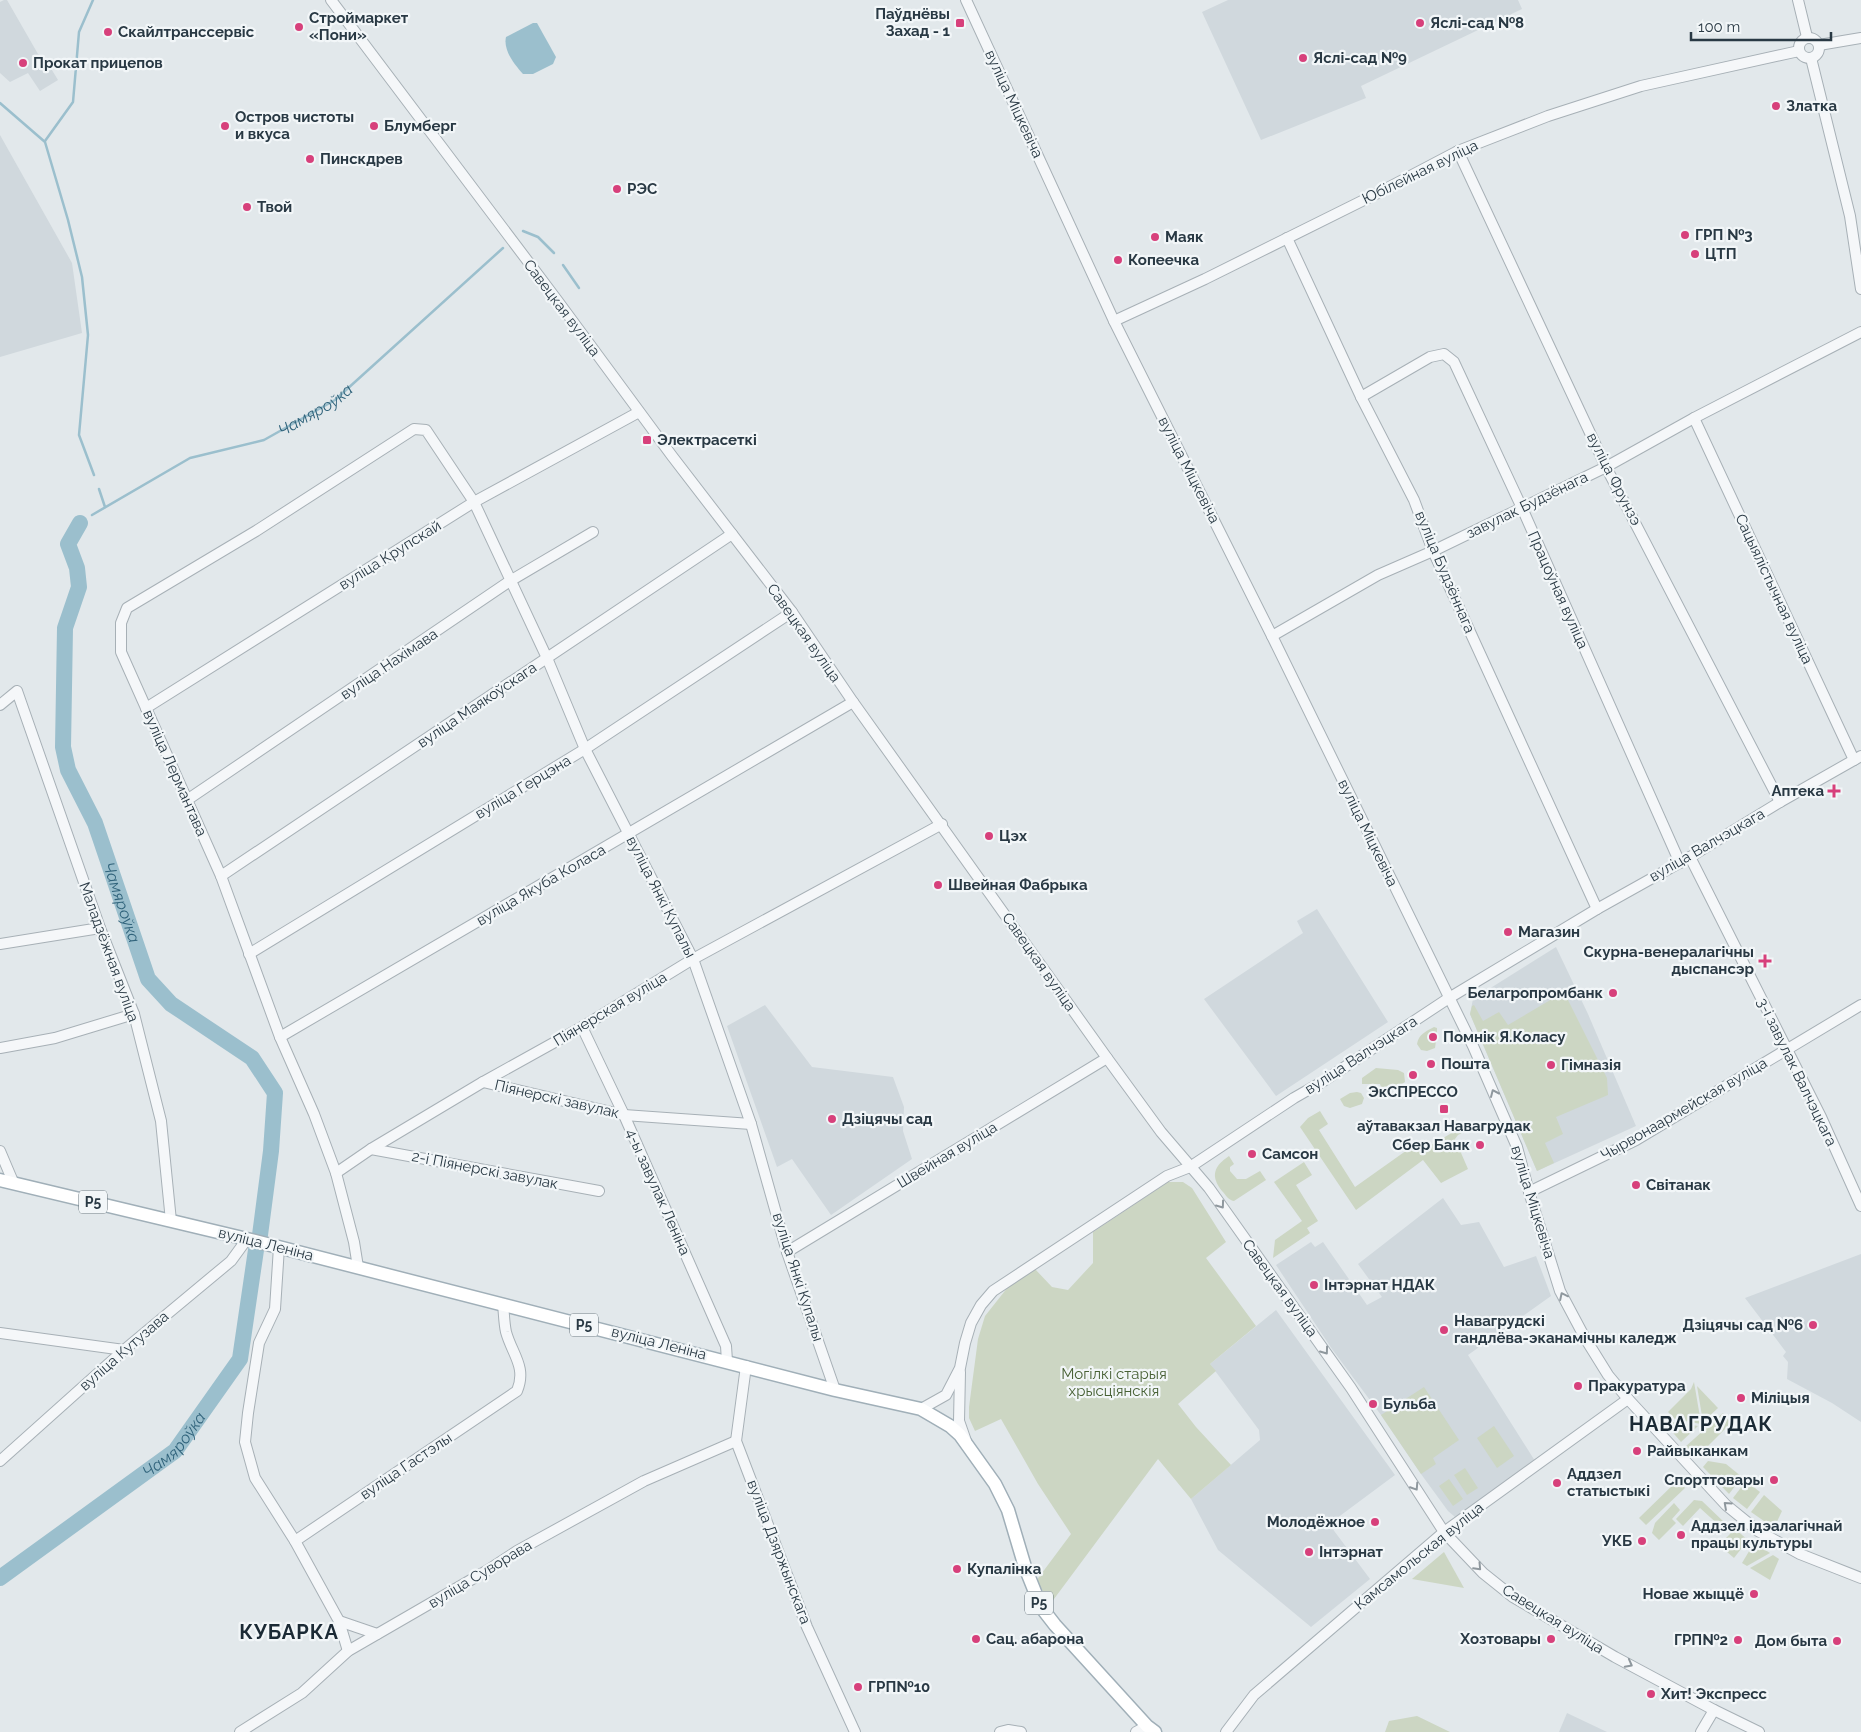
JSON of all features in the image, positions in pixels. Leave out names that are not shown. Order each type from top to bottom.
[{"type":"main road","name":"вуліца Леніна","points":[[0,1180],[247,1239],[727,1360],[836,1390],[921,1410],[950,1426],[960,1435],[995,1484],[1008,1510],[1024,1567],[1041,1607],[1146,1730]]},
{"type":"street","name":"Савецкая вуліца","points":[[331,0],[639,412],[792,612],[853,702],[942,824],[1107,1058],[1161,1132],[1209,1188],[1351,1388],[1444,1532],[1483,1574],[1513,1597],[1615,1657],[1759,1732]]},
{"type":"street","name":"вуліца Міцкевіча","points":[[966,0],[1114,321],[1272,636],[1473,1046],[1517,1147],[1560,1291],[1599,1360],[1628,1399],[1726,1505],[1758,1531],[1800,1554],[1861,1578]]},
{"type":"street","points":[[1798,0],[1807,38]]},
{"type":"street","points":[[1807,38],[1815,39],[1819,45],[1818,52],[1811,58],[1803,56],[1799,51],[1800,43],[1807,38]]},
{"type":"street","points":[[1819,45],[1861,38]]},
{"type":"street","name":"Юбілейная вуліца","points":[[1114,321],[1205,279],[1458,151],[1548,116],[1641,86],[1799,51]]},
{"type":"street","points":[[1811,58],[1850,216],[1861,289]]},
{"type":"street","name":"вуліца Фрунзэ","points":[[1458,151],[1606,466],[1780,802]]},
{"type":"street","name":"вуліца Будзённага","points":[[1287,238],[1361,398],[1414,500],[1433,550],[1597,909]]},
{"type":"street","name":"завулак Будзёнага","points":[[1272,636],[1378,575],[1522,508],[1606,466],[1694,418],[1861,332]]},
{"type":"street","name":"Працоўная вуліца","points":[[1361,398],[1430,358],[1444,354],[1454,362],[1522,508],[1680,862]]},
{"type":"street","name":"вуліца Крупскай","points":[[146,708],[474,502],[639,412]]},
{"type":"street","name":"Сацыялістычная вуліца","points":[[1694,418],[1858,758]]},
{"type":"street","name":"вуліца Лермантава","points":[[358,1267],[354,1242],[336,1173],[314,1114],[280,1037],[221,876],[121,652],[120,624],[127,608],[256,531],[414,429],[426,430]]},
{"type":"street","name":"вуліца Янкі Купалы","points":[[426,430],[474,502],[547,658],[585,749],[693,959],[751,1124],[787,1252],[836,1390]]},
{"type":"street","name":"вуліца Нахімава","points":[[187,800],[510,581],[593,532]]},
{"type":"street","name":"вуліца Маякоўскага","points":[[221,876],[732,534]]},
{"type":"street","name":"вуліца Герцэна","points":[[249,954],[585,749],[792,612]]},
{"type":"street","name":"Маладзёжная вуліца","points":[[0,705],[16,691],[100,928],[134,1014],[161,1121],[171,1221]]},
{"type":"street","name":"вуліца Якуба Коласа","points":[[280,1037],[853,702]]},
{"type":"street","name":"вуліца Валчэцкага","points":[[921,1410],[946,1396],[960,1368],[971,1323],[980,1305],[993,1291],[1167,1176],[1190,1167],[1449,998],[1597,909],[1690,857],[1780,802],[1858,758]]},
{"type":"street","name":"Піянерская вуліца","points":[[336,1173],[371,1149],[693,959],[942,824]]},
{"type":"street","name":"3-і завулак Валчэцкага","points":[[1690,857],[1821,1118],[1861,1206]]},
{"type":"street","points":[[0,944],[100,928]]},
{"type":"street","name":"Чырвонаармейская вуліца","points":[[1529,1192],[1636,1140],[1861,1005]]},
{"type":"street","points":[[0,1048],[55,1038],[134,1014]]},
{"type":"street","name":"4-ы завулак Леніна","points":[[582,1026],[624,1115],[726,1346],[727,1360]]},
{"type":"street","name":"Швейная вуліца","points":[[787,1252],[1107,1058]]},
{"type":"street","name":"Піянерскі завулак","points":[[483,1082],[624,1115],[751,1124]]},
{"type":"street","name":"2-і Піянерскі завулак","points":[[371,1149],[598,1191]]},
{"type":"street","points":[[0,1151],[14,1184]]},
{"type":"street","name":"вуліца Кутузава","points":[[0,1461],[124,1350],[231,1261],[247,1239]]},
{"type":"street","points":[[279,1248],[275,1309],[259,1343],[248,1413],[246,1442],[255,1478],[295,1541],[339,1621],[348,1651]]},
{"type":"street","name":"вуліца Гастэлы","points":[[295,1541],[517,1390],[521,1380],[520,1368],[506,1331],[503,1304]]},
{"type":"street","points":[[0,1333],[124,1350]]},
{"type":"street","name":"вуліца Дзяржынскага","points":[[746,1366],[736,1441],[806,1627],[856,1732]]},
{"type":"street","points":[[960,1368],[959,1421],[968,1446]]},
{"type":"street","name":"Камсамольская вуліца","points":[[1226,1732],[1254,1695],[1444,1532],[1628,1399]]},
{"type":"street","name":"вуліца Суворава","points":[[240,1732],[302,1693],[348,1651],[488,1570],[517,1551],[644,1481],[736,1441]]},
{"type":"street","points":[[339,1621],[377,1634]]},
{"type":"street","points":[[1701,1732],[1714,1710]]},
{"type":"street","points":[[1000,1732],[1008,1730],[1021,1732]]},
{"type":"shaded area","points":[[7,0],[38,54],[44,57],[58,80],[40,91],[28,73],[10,82],[0,73],[0,2]]},
{"type":"shaded area","name":"Яслі-сад №9","points":[[1228,0],[1518,0],[1522,9],[1361,86],[1366,98],[1261,140],[1202,12]]},
{"type":"shaded area","points":[[0,135],[72,263],[82,333],[0,357]]},
{"type":"shaded area","points":[[1317,909],[1388,1022],[1276,1096],[1204,999],[1303,933],[1297,921]]},
{"type":"shaded area","name":"Гімназія","points":[[1556,947],[1588,1014],[1636,1126],[1537,1171],[1470,1014],[1473,999]]},
{"type":"shaded area","name":"Дзіцячы сад","points":[[765,1005],[812,1067],[893,1077],[904,1107],[903,1131],[912,1159],[831,1215],[792,1159],[777,1167],[727,1026]]},
{"type":"shaded area","name":"Навагрудскі гандлёва-эканамічны каледж","points":[[1443,1198],[1461,1225],[1479,1222],[1504,1267],[1536,1256],[1551,1296],[1468,1355],[1535,1461],[1455,1517],[1448,1511],[1332,1349],[1276,1265],[1311,1242],[1315,1247],[1323,1242],[1367,1305],[1382,1297],[1358,1264]]},
{"type":"shaded area","name":"Дзіцячы сад №6","points":[[1861,1254],[1861,1422],[1832,1403],[1787,1379],[1788,1362],[1783,1356],[1786,1352],[1745,1298]]},
{"type":"shaded area","points":[[1276,1310],[1395,1475],[1329,1524],[1370,1579],[1311,1627],[1218,1550],[1191,1499],[1260,1440],[1259,1430],[1210,1364]]},
{"type":"shaded area","points":[[1567,1713],[1607,1732],[1559,1732]]},
{"type":"green space","points":[[1564,992],[1607,1078],[1608,1095],[1556,1117],[1563,1134],[1545,1143],[1554,1163],[1537,1171],[1470,1014],[1474,1005],[1483,1021],[1499,1012],[1508,1025]]},
{"type":"green space","points":[[1434,1027],[1437,1028],[1437,1034],[1432,1034],[1430,1037],[1436,1041],[1435,1048],[1427,1051],[1421,1050],[1417,1044],[1419,1038]]},
{"type":"green space","points":[[1376,1068],[1398,1070],[1404,1073],[1405,1082],[1399,1086],[1381,1087],[1380,1084],[1362,1084],[1362,1078]]},
{"type":"green space","points":[[1350,1093],[1361,1093],[1364,1098],[1362,1104],[1350,1108],[1344,1106],[1340,1099]]},
{"type":"green space","points":[[1320,1111],[1328,1124],[1319,1130],[1355,1187],[1417,1143],[1423,1143],[1426,1148],[1467,1124],[1469,1129],[1458,1135],[1455,1139],[1468,1169],[1441,1183],[1423,1160],[1356,1210],[1300,1127],[1308,1118]]},
{"type":"green space","points":[[1229,1156],[1234,1164],[1230,1167],[1230,1171],[1237,1179],[1246,1179],[1260,1171],[1266,1180],[1234,1201],[1218,1186],[1215,1176],[1217,1168]]},
{"type":"green space","points":[[1304,1162],[1312,1175],[1296,1185],[1318,1221],[1307,1228],[1310,1233],[1273,1258],[1275,1240],[1302,1221],[1274,1182]]},
{"type":"green space","name":"Могілкі старыя хрысціянскія","points":[[1168,1182],[1183,1182],[1192,1188],[1226,1242],[1206,1258],[1256,1326],[1210,1364],[1216,1371],[1178,1404],[1231,1465],[1191,1499],[1158,1459],[1051,1603],[1036,1581],[1071,1534],[1038,1484],[1001,1419],[975,1431],[969,1418],[969,1407],[978,1339],[985,1316],[1008,1287],[1035,1269],[1052,1287],[1068,1290],[1093,1263],[1093,1232]]},
{"type":"green space","points":[[1694,1382],[1701,1424],[1675,1419],[1668,1412],[1691,1389]]},
{"type":"green space","points":[[1697,1386],[1718,1408],[1703,1422]]},
{"type":"green space","points":[[1424,1387],[1459,1440],[1433,1458],[1436,1464],[1421,1474],[1381,1415]]},
{"type":"green space","points":[[1723,1413],[1731,1423],[1696,1458],[1685,1447]]},
{"type":"green space","points":[[1673,1422],[1698,1426],[1681,1442],[1668,1427]]},
{"type":"green space","points":[[1494,1426],[1514,1456],[1497,1468],[1477,1438]]},
{"type":"green space","points":[[1708,1461],[1726,1464],[1742,1477],[1729,1494],[1703,1467]]},
{"type":"green space","points":[[1465,1468],[1478,1488],[1467,1495],[1454,1475]]},
{"type":"green space","points":[[1449,1479],[1463,1499],[1453,1506],[1439,1486]]},
{"type":"green space","points":[[1678,1480],[1685,1488],[1646,1525],[1639,1518]]},
{"type":"green space","points":[[1746,1481],[1760,1492],[1747,1509],[1733,1498]]},
{"type":"green space","points":[[1764,1495],[1782,1511],[1774,1528],[1751,1512]]},
{"type":"green space","points":[[1694,1500],[1702,1501],[1725,1523],[1721,1527],[1700,1508],[1683,1526],[1676,1519]]},
{"type":"green space","points":[[1674,1503],[1680,1510],[1672,1519],[1676,1523],[1659,1540],[1652,1533],[1655,1523]]},
{"type":"green space","points":[[1735,1529],[1748,1540],[1734,1558],[1719,1545]]},
{"type":"green space","points":[[1754,1543],[1770,1553],[1747,1566],[1742,1563]]},
{"type":"green space","points":[[1444,1552],[1464,1588],[1412,1579]]},
{"type":"green space","points":[[1773,1555],[1779,1559],[1770,1580],[1750,1568]]},
{"type":"green space","points":[[1417,1716],[1450,1732],[1385,1732],[1389,1721]]},
{"type":"water","points":[[533,23],[537,23],[556,57],[553,64],[533,74],[523,74],[508,52],[506,37]]},
{"type":"waterway","points":[[45,141],[73,102],[79,32],[93,0]]},
{"type":"waterway","points":[[0,103],[45,142],[68,220],[82,277],[88,335],[79,435],[94,475]]},
{"type":"waterway","name":"Чамяроўка","points":[[523,231],[538,237],[554,253]]},
{"type":"waterway","name":"Чамяроўка","points":[[92,515],[190,458],[264,440],[335,400],[503,248]]},
{"type":"waterway","name":"Чамяроўка","points":[[563,265],[579,288]]},
{"type":"waterway","points":[[99,489],[105,507]]},
{"type":"waterway","name":"Чамяроўка","points":[[80,523],[68,544],[77,568],[79,587],[65,628],[63,747],[68,770],[95,823],[148,979],[171,1004],[252,1058],[275,1093],[271,1151],[260,1235]]},
{"type":"waterway","name":"Чамяроўка","points":[[0,1578],[175,1451],[240,1359],[256,1250]]},
{"type":"place","name":"Паўднёвы Захад - 1","points":[[960,23]]},
{"type":"place","name":"Яслі-сад №8","points":[[1420,23]]},
{"type":"place","name":"Строймаркет «Пони»","points":[[299,27]]},
{"type":"place","name":"Скайлтранссервіс","points":[[108,32]]},
{"type":"place","name":"Яслі-сад №9","points":[[1303,58]]},
{"type":"place","name":"Прокат прицепов","points":[[23,63]]},
{"type":"place","name":"Златка","points":[[1776,106]]},
{"type":"place","name":"Остров чистоты и вкуса","points":[[225,126]]},
{"type":"place","name":"Блумберг","points":[[374,126]]},
{"type":"place","name":"Пинскдрев","points":[[310,159]]},
{"type":"place","name":"РЭС","points":[[617,189]]},
{"type":"place","name":"Твой","points":[[247,207]]},
{"type":"place","name":"ГРП №3","points":[[1685,235]]},
{"type":"place","name":"Маяк","points":[[1155,237]]},
{"type":"place","name":"ЦТП","points":[[1695,254]]},
{"type":"place","name":"Копеечка","points":[[1118,260]]},
{"type":"place","name":"Электрасеткі","points":[[647,440]]},
{"type":"place","name":"Аптека","points":[[1834,791]]},
{"type":"place","name":"Цэх","points":[[989,836]]},
{"type":"place","name":"Швейная Фабрыка","points":[[938,885]]},
{"type":"place","name":"Магазин","points":[[1508,932]]},
{"type":"place","name":"Скурна-венералагічны дыспансэр","points":[[1765,961]]},
{"type":"place","name":"Белагропромбанк","points":[[1613,993]]},
{"type":"place","name":"Помнік Я.Коласу","points":[[1433,1037]]},
{"type":"place","name":"Пошта","points":[[1431,1064]]},
{"type":"place","name":"Гімназія","points":[[1551,1065]]},
{"type":"place","name":"ЭкСПРЕССО","points":[[1413,1075]]},
{"type":"place","name":"аўтавакзал Навагрудак","points":[[1444,1109]]},
{"type":"place","name":"Дзіцячы сад","points":[[832,1119]]},
{"type":"place","name":"Сбер Банк","points":[[1480,1145]]},
{"type":"place","name":"Самсон","points":[[1252,1154]]},
{"type":"place","name":"Світанак","points":[[1636,1185]]},
{"type":"place","name":"Інтэрнат НДАК","points":[[1314,1285]]},
{"type":"place","name":"Дзіцячы сад №6","points":[[1813,1325]]},
{"type":"place","name":"Навагрудскі гандлёва-эканамічны каледж","points":[[1444,1330]]},
{"type":"place","name":"Пракуратура","points":[[1578,1386]]},
{"type":"place","name":"Міліцыя","points":[[1741,1398]]},
{"type":"place","name":"Бульба","points":[[1373,1404]]},
{"type":"place","name":"Райвыканкам","points":[[1637,1451]]},
{"type":"place","name":"Спорттовары","points":[[1774,1480]]},
{"type":"place","name":"Аддзел статыстыкі","points":[[1557,1483]]},
{"type":"place","name":"Молодёжное","points":[[1375,1522]]},
{"type":"place","name":"Аддзел ідэалагічнай працы культуры","points":[[1681,1535]]},
{"type":"place","name":"УКБ","points":[[1642,1541]]},
{"type":"place","name":"Інтэрнат","points":[[1309,1552]]},
{"type":"place","name":"Купалінка","points":[[957,1569]]},
{"type":"place","name":"Новае жыццё","points":[[1754,1594]]},
{"type":"place","name":"Сац. абарона","points":[[976,1639]]},
{"type":"place","name":"Хозтовары","points":[[1551,1639]]},
{"type":"place","name":"ГРП№2","points":[[1738,1640]]},
{"type":"place","name":"Дом быта","points":[[1837,1641]]},
{"type":"place","name":"ГРП№10","points":[[858,1687]]},
{"type":"place","name":"Хит! Экспресс","points":[[1651,1694]]},
{"type":"district","name":"НАВАГРУДАК","points":[[1701,1424]]},
{"type":"district","name":"КУБАРКА","points":[[289,1632]]}]
